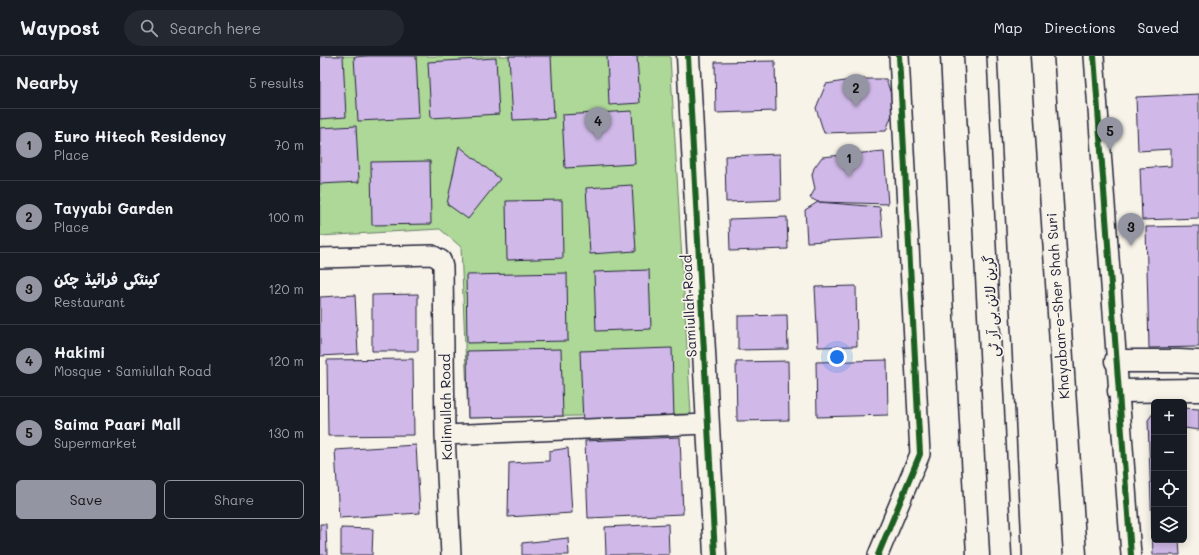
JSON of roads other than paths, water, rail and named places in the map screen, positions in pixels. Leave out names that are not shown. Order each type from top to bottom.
[{"type":"main road","name":"Samiullah Road","points":[[688,56],[715,555]]},
{"type":"main road","points":[[952,56],[978,555]]},
{"type":"main road","name":"Khayaban-e-Sher Shah Suri","points":[[1042,56],[1075,555]]},
{"type":"main road","points":[[1116,361],[1199,362]]},
{"type":"main road","points":[[1119,391],[1199,390]]},
{"type":"street","points":[[878,555],[920,454],[899,56]]},
{"type":"street","points":[[1094,56],[1130,555]]},
{"type":"street","name":"Kalimullah Road","points":[[320,258],[432,255],[441,260],[443,266],[445,435],[451,555]]},
{"type":"street","points":[[445,435],[707,424]]},
{"type":"lane","name":"گرین لائن بی آر ٹی","points":[[992,56],[1017,555]]},
{"type":"place","name":"Tayyabi Garden","points":[[856,107]]},
{"type":"place","name":"Hakimi","points":[[598,140]]},
{"type":"place","name":"Saima Paari Mall","points":[[1110,150]]},
{"type":"place","name":"Euro Hitech Residency","points":[[849,177]]},
{"type":"place","name":"کینٹکی فرائیڈ چکن","points":[[1131,246]]}]
